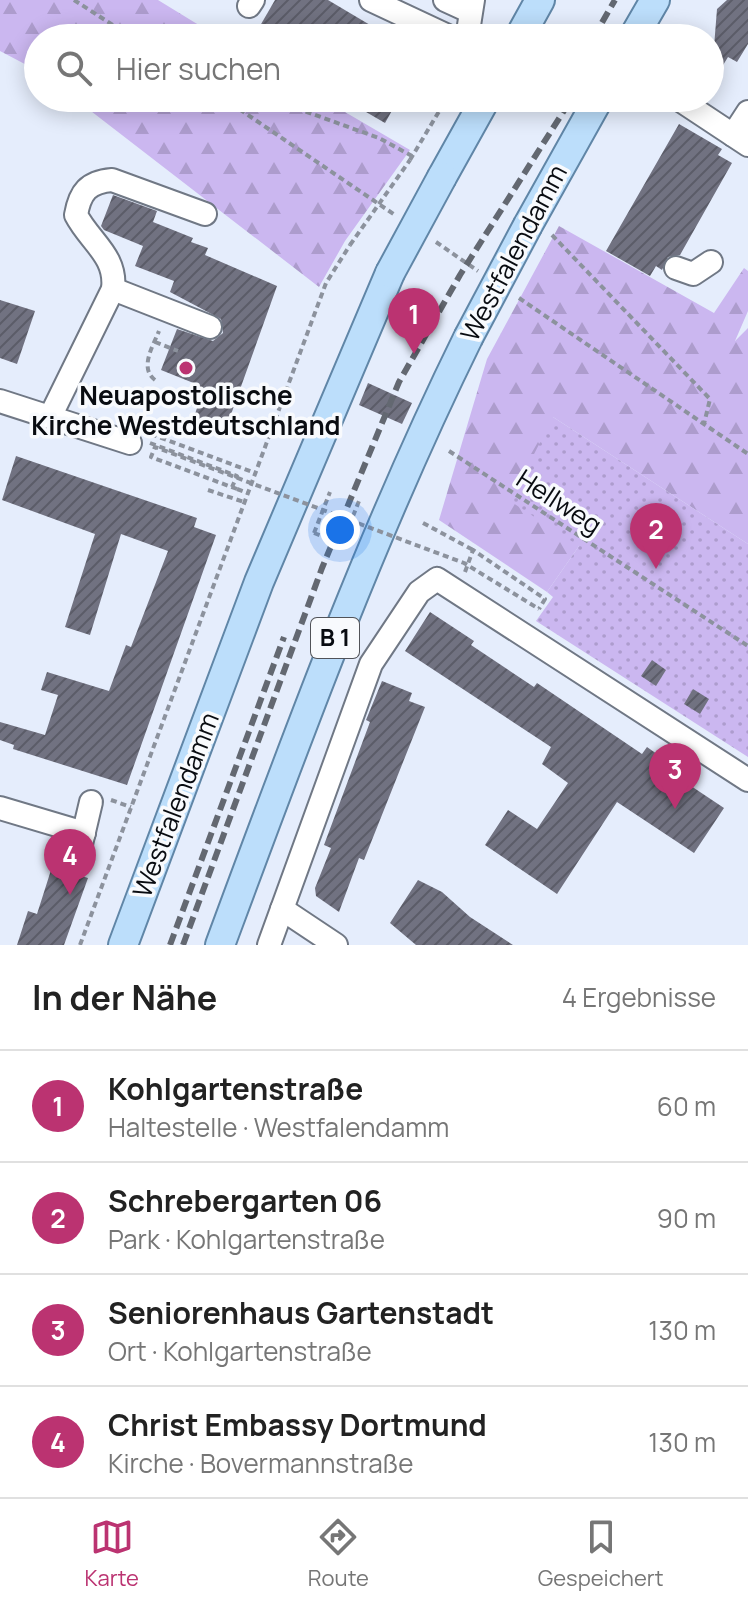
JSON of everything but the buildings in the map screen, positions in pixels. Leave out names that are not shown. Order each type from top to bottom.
[{"type":"main road","points":[[527,24],[540,0]]},
{"type":"main road","points":[[641,24],[655,0]]},
{"type":"main road","name":"Westfalendamm","points":[[123,945],[259,582],[390,273],[478,112]]},
{"type":"main road","name":"Westfalendamm","points":[[220,945],[331,647],[425,424],[468,338],[538,228],[592,112]]},
{"type":"street","points":[[371,0],[422,24]]},
{"type":"street","points":[[445,0],[471,5]]},
{"type":"street","points":[[698,112],[740,140],[748,112]]},
{"type":"street","points":[[50,417],[113,289],[115,273],[108,258],[76,215],[85,189],[98,181],[112,180],[205,214]]},
{"type":"street","points":[[676,268],[693,274],[711,262]]},
{"type":"street","points":[[113,289],[210,327]]},
{"type":"street","points":[[0,401],[130,443]]},
{"type":"street","points":[[269,945],[344,730],[371,664],[419,592],[437,579],[748,780]]},
{"type":"street","points":[[78,857],[91,802]]},
{"type":"street","points":[[0,808],[84,833]]},
{"type":"street","points":[[282,909],[336,945]]},
{"type":"path","points":[[74,0],[111,24]]},
{"type":"path","points":[[244,112],[396,216]]},
{"type":"path","points":[[307,112],[379,138],[411,158]]},
{"type":"path","points":[[80,945],[326,283],[439,112]]},
{"type":"path","points":[[538,228],[710,399],[704,424]]},
{"type":"path","points":[[434,241],[483,274]]},
{"type":"path","points":[[508,291],[748,454]]},
{"type":"path","points":[[155,380],[149,375],[147,365],[158,333]]},
{"type":"path","points":[[155,342],[178,351]]},
{"type":"path","points":[[151,434],[255,473]]},
{"type":"path","points":[[159,446],[237,476],[235,488]]},
{"type":"path","points":[[248,493],[151,457],[155,447],[464,563],[539,609],[545,599],[473,550],[423,523]]},
{"type":"path","name":"Hellweg","points":[[449,451],[748,646]]},
{"type":"path","points":[[208,490],[244,502]]},
{"type":"path","points":[[330,492],[314,533],[342,544],[359,501]]},
{"type":"path","points":[[331,540],[340,517]]},
{"type":"path","points":[[457,592],[473,550]]},
{"type":"green space","points":[[0,0],[158,0],[197,24],[24,24],[24,64],[0,51]]},
{"type":"green space","points":[[92,112],[345,112],[410,150],[345,241],[319,287]]},
{"type":"green space","points":[[559,226],[714,313],[744,268],[748,271],[748,311],[735,341],[748,328],[748,544],[553,417],[579,546],[547,592],[439,520],[487,359]]},
{"type":"green space","points":[[553,417],[748,544],[748,757],[536,621],[553,597],[547,592],[579,546],[510,501]]},
{"type":"railway","points":[[601,24],[615,0]]},
{"type":"railway","points":[[183,945],[322,568],[399,382],[460,275],[563,112]]},
{"type":"railway","points":[[170,945],[284,637]]},
{"type":"place","name":"Kohlgartenstraße","points":[[414,354]]},
{"type":"place","name":"Neuapostolische Kirche Westdeutschland","points":[[186,368]]},
{"type":"place","name":"Schrebergarten 06","points":[[656,569]]},
{"type":"place","name":"Seniorenhaus Gartenstadt","points":[[675,809]]},
{"type":"place","name":"Christ Embassy Dortmund","points":[[70,895]]}]
